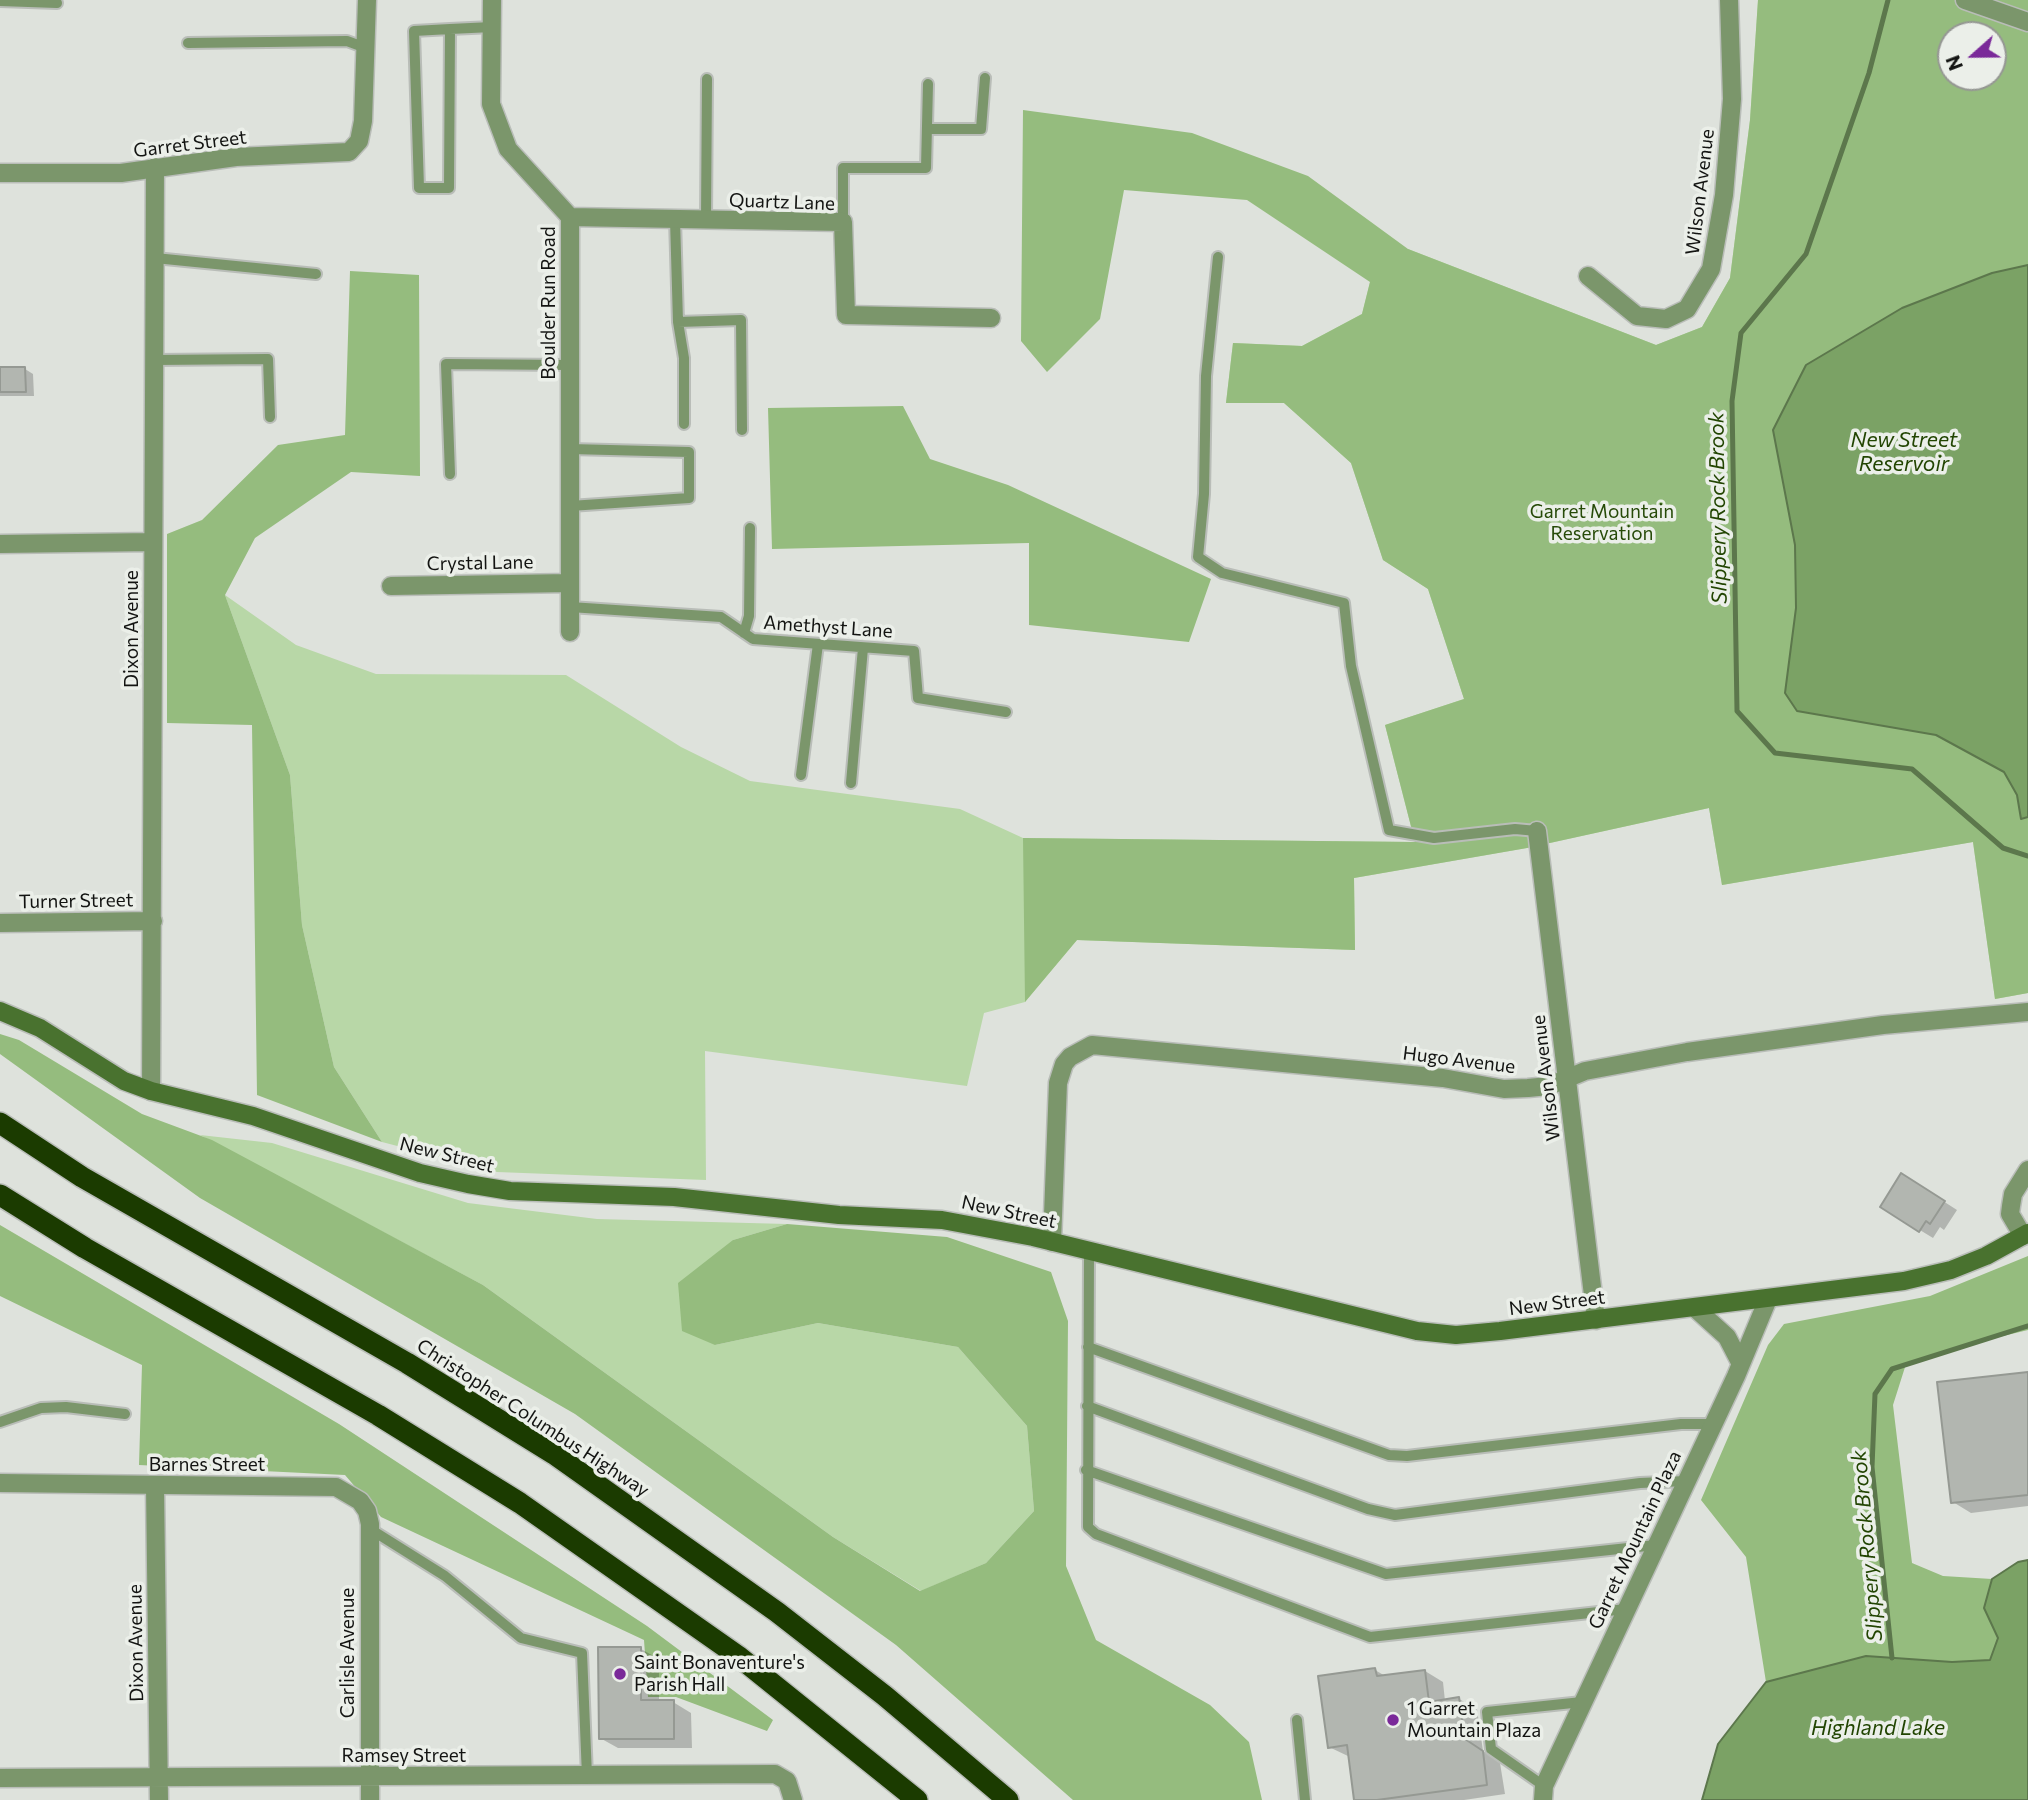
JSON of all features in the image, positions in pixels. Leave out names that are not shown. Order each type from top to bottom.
[{"type":"highway","name":"Christopher Columbus Highway","points":[[0,1123],[82,1177],[407,1363],[554,1454],[777,1612],[885,1696],[1009,1800]]},
{"type":"highway","points":[[0,1195],[144,1282],[378,1415],[520,1503],[738,1656],[917,1800]]},
{"type":"street","points":[[366,48],[368,0]]},
{"type":"street","name":"Boulder Run Road","points":[[492,0],[491,104],[508,149],[570,218],[570,632]]},
{"type":"street","name":"Wilson Avenue","points":[[1588,276],[1637,316],[1666,318],[1687,309],[1711,269],[1724,195],[1732,99],[1729,0]]},
{"type":"street","points":[[1965,0],[2028,22]]},
{"type":"street","name":"Garret Street","points":[[0,173],[121,173],[236,157],[349,152],[359,141],[363,121],[366,48]]},
{"type":"street","name":"Dixon Avenue","points":[[150,1091],[155,167]]},
{"type":"street","name":"Quartz Lane","points":[[570,218],[843,222],[846,315],[991,318]]},
{"type":"street","points":[[0,544],[153,542]]},
{"type":"street","name":"Crystal Lane","points":[[391,586],[569,583]]},
{"type":"street","name":"Wilson Avenue","points":[[1537,831],[1597,1320]]},
{"type":"street","name":"Turner Street","points":[[0,923],[153,921]]},
{"type":"street","name":"New Street","points":[[0,1012],[40,1028],[124,1081],[150,1091],[253,1116],[420,1172],[500,1189],[560,1195],[674,1197],[839,1215],[942,1220],[1052,1242],[1417,1331],[1456,1335],[1904,1281],[1951,1270],[1986,1256],[2025,1235]]},
{"type":"street","name":"Hugo Avenue","points":[[1052,1242],[1058,1083],[1070,1057],[1092,1045],[1443,1078],[1504,1089],[1549,1086],[1585,1071],[1700,1051],[1883,1025],[2028,1012]]},
{"type":"street","points":[[2025,1235],[2010,1214],[2013,1194],[2028,1170]]},
{"type":"street","name":"Garret Mountain Plaza","points":[[1543,1793],[1582,1702],[1769,1299]]},
{"type":"street","points":[[1695,1308],[1727,1337],[1741,1364]]},
{"type":"street","name":"Barnes Street","points":[[0,1483],[336,1487],[360,1501],[367,1511],[369,1549]]},
{"type":"street","name":"Dixon Avenue","points":[[155,1486],[159,1800]]},
{"type":"street","name":"Carlisle Avenue","points":[[369,1549],[370,1800]]},
{"type":"street","name":"Ramsey Street","points":[[0,1778],[775,1774],[786,1781],[793,1800]]},
{"type":"lane","points":[[0,1],[57,3]]},
{"type":"lane","points":[[450,29],[449,188],[419,188],[414,31],[450,29],[492,27]]},
{"type":"lane","points":[[188,43],[347,41],[366,48]]},
{"type":"lane","points":[[706,220],[707,79]]},
{"type":"lane","points":[[926,129],[981,129],[985,79]]},
{"type":"lane","points":[[843,222],[843,168],[926,168],[928,84]]},
{"type":"lane","points":[[675,219],[678,322],[684,358],[684,424]]},
{"type":"lane","points":[[1218,257],[1206,376],[1205,494],[1198,557],[1222,573],[1343,603],[1351,666],[1389,830],[1434,838],[1515,829],[1537,831]]},
{"type":"lane","points":[[155,258],[316,274]]},
{"type":"lane","points":[[678,322],[741,320],[742,430]]},
{"type":"lane","points":[[154,360],[268,359],[270,417]]},
{"type":"lane","points":[[450,474],[446,364],[570,365]]},
{"type":"lane","points":[[570,449],[689,452],[690,498],[570,506]]},
{"type":"lane","points":[[744,633],[749,616],[750,528]]},
{"type":"lane","name":"Amethyst Lane","points":[[570,607],[721,617],[753,639],[914,651],[918,698],[1006,712]]},
{"type":"lane","points":[[801,775],[818,644]]},
{"type":"lane","points":[[850,783],[863,648]]},
{"type":"lane","points":[[1089,1251],[1086,1470],[1088,1527],[1096,1534],[1370,1637],[1626,1609]]},
{"type":"lane","points":[[1088,1347],[1389,1455],[1407,1456],[1681,1424],[1713,1424]]},
{"type":"lane","points":[[1087,1406],[1368,1509],[1395,1515],[1640,1483],[1686,1481]]},
{"type":"lane","points":[[0,1422],[41,1408],[66,1407],[125,1414]]},
{"type":"lane","points":[[1086,1470],[1386,1574],[1656,1545]]},
{"type":"lane","points":[[370,1529],[445,1576],[521,1638],[582,1653],[587,1776]]},
{"type":"lane","points":[[1543,1793],[1491,1749],[1487,1712],[1582,1702]]},
{"type":"lane","points":[[1297,1720],[1306,1800]]},
{"type":"green space","points":[[1758,0],[2028,0],[2028,265],[1992,273],[1797,711],[1936,735],[2022,819],[2028,817],[2028,993],[1995,999],[1973,842],[1722,885],[1709,808],[1527,848],[1354,878],[1355,950],[1077,940],[1025,1002],[984,1013],[967,1086],[705,1051],[706,1180],[497,1172],[382,1142],[334,1067],[302,925],[290,775],[225,595],[296,645],[376,674],[566,675],[681,747],[750,781],[960,809],[1023,838],[1415,842],[1385,725],[1464,699],[1428,589],[1383,560],[1351,463],[1284,403],[1226,403],[1233,343],[1302,346],[1362,314],[1370,282],[1408,249],[1656,345],[1702,327],[1730,278],[1750,120]]},
{"type":"green space","name":"Garret Mountain Reservation","points":[[1758,0],[2028,0],[2028,265],[1992,273],[1902,308],[1806,365],[1773,430],[1795,545],[1797,711],[1936,735],[2004,772],[2017,795],[2021,818],[2028,817],[2028,993],[1995,999],[1973,842],[1722,885],[1709,808],[1527,848],[1354,878],[1355,950],[1077,940],[1025,1002],[1023,838],[1415,842],[1385,725],[1464,699],[1428,589],[1383,560],[1351,463],[1284,403],[1226,403],[1233,343],[1302,346],[1362,314],[1370,282],[1247,200],[1124,190],[1100,319],[1047,372],[1021,341],[1023,110],[1192,133],[1308,176],[1408,249],[1656,345],[1702,327],[1730,278],[1750,120]]},
{"type":"green space","points":[[350,271],[419,275],[420,476],[351,472],[255,538],[225,595],[290,775],[302,925],[334,1067],[382,1142],[257,1095],[252,725],[167,723],[167,534],[202,520],[278,445],[345,435]]},
{"type":"green space","points":[[903,406],[930,459],[1008,485],[1211,579],[1189,642],[1029,625],[1029,543],[772,549],[768,408]]},
{"type":"green space","points":[[0,1034],[19,1040],[142,1114],[212,1140],[483,1285],[833,1537],[920,1591],[986,1563],[1034,1511],[1027,1426],[958,1347],[818,1323],[715,1345],[682,1331],[678,1283],[733,1240],[787,1224],[947,1237],[1051,1272],[1068,1321],[1066,1566],[1096,1640],[1210,1705],[1249,1742],[1262,1800],[1073,1800],[896,1645],[575,1414],[200,1198],[0,1054]]},
{"type":"green space","points":[[200,1135],[272,1143],[468,1203],[597,1219],[787,1224],[733,1240],[715,1345],[818,1323],[958,1347],[1027,1426],[1034,1511],[986,1563],[921,1591],[833,1537],[483,1285]]},
{"type":"green space","points":[[0,1225],[339,1424],[647,1626],[773,1720],[767,1731],[676,1697],[648,1697],[644,1640],[381,1517],[345,1475],[139,1465],[142,1365],[0,1296]]},
{"type":"green space","points":[[2028,1256],[2028,1330],[1949,1349],[1906,1364],[1893,1405],[1912,1563],[1943,1576],[1992,1579],[1984,1608],[1998,1638],[1990,1660],[1952,1662],[1866,1656],[1766,1682],[1746,1557],[1701,1500],[1768,1345],[1784,1324],[1930,1296]]},
{"type":"water","name":"New Street Reservoir","points":[[2028,265],[2028,817],[2021,819],[2017,795],[2004,772],[1936,735],[1797,711],[1785,693],[1796,608],[1795,545],[1773,430],[1806,365],[1902,308],[1992,273]]},
{"type":"water","name":"Highland Lake","points":[[2028,1560],[2028,1800],[1702,1800],[1718,1744],[1766,1682],[1866,1656],[1952,1662],[1990,1660],[1998,1638],[1984,1608],[1992,1579],[2018,1562]]},
{"type":"building","points":[[0,367],[25,367],[26,392],[0,392]]},
{"type":"building","points":[[1901,1173],[1945,1201],[1930,1224],[1926,1221],[1919,1232],[1880,1207]]},
{"type":"building","points":[[2028,1372],[2028,1495],[1951,1503],[1937,1382]]},
{"type":"building","name":"Saint Bonaventure's Parish Hall","points":[[598,1647],[641,1647],[641,1700],[674,1700],[674,1739],[599,1739]]},
{"type":"building","name":"1 Garret Mountain Plaza","points":[[1375,1668],[1377,1676],[1425,1670],[1429,1702],[1459,1697],[1465,1739],[1483,1751],[1487,1785],[1377,1800],[1354,1800],[1347,1745],[1328,1748],[1318,1676]]},
{"type":"waterway","name":"Slippery Rock Brook","points":[[1888,0],[1869,73],[1806,254],[1741,333],[1732,401],[1737,711],[1775,753],[1912,769],[2003,848],[2028,856]]},
{"type":"waterway","name":"Slippery Rock Brook","points":[[1892,1658],[1872,1467],[1875,1394],[1892,1369],[2028,1326]]},
{"type":"place","name":"Saint Bonaventure's Parish Hall","points":[[620,1674]]},
{"type":"place","name":"1 Garret Mountain Plaza","points":[[1393,1720]]}]
